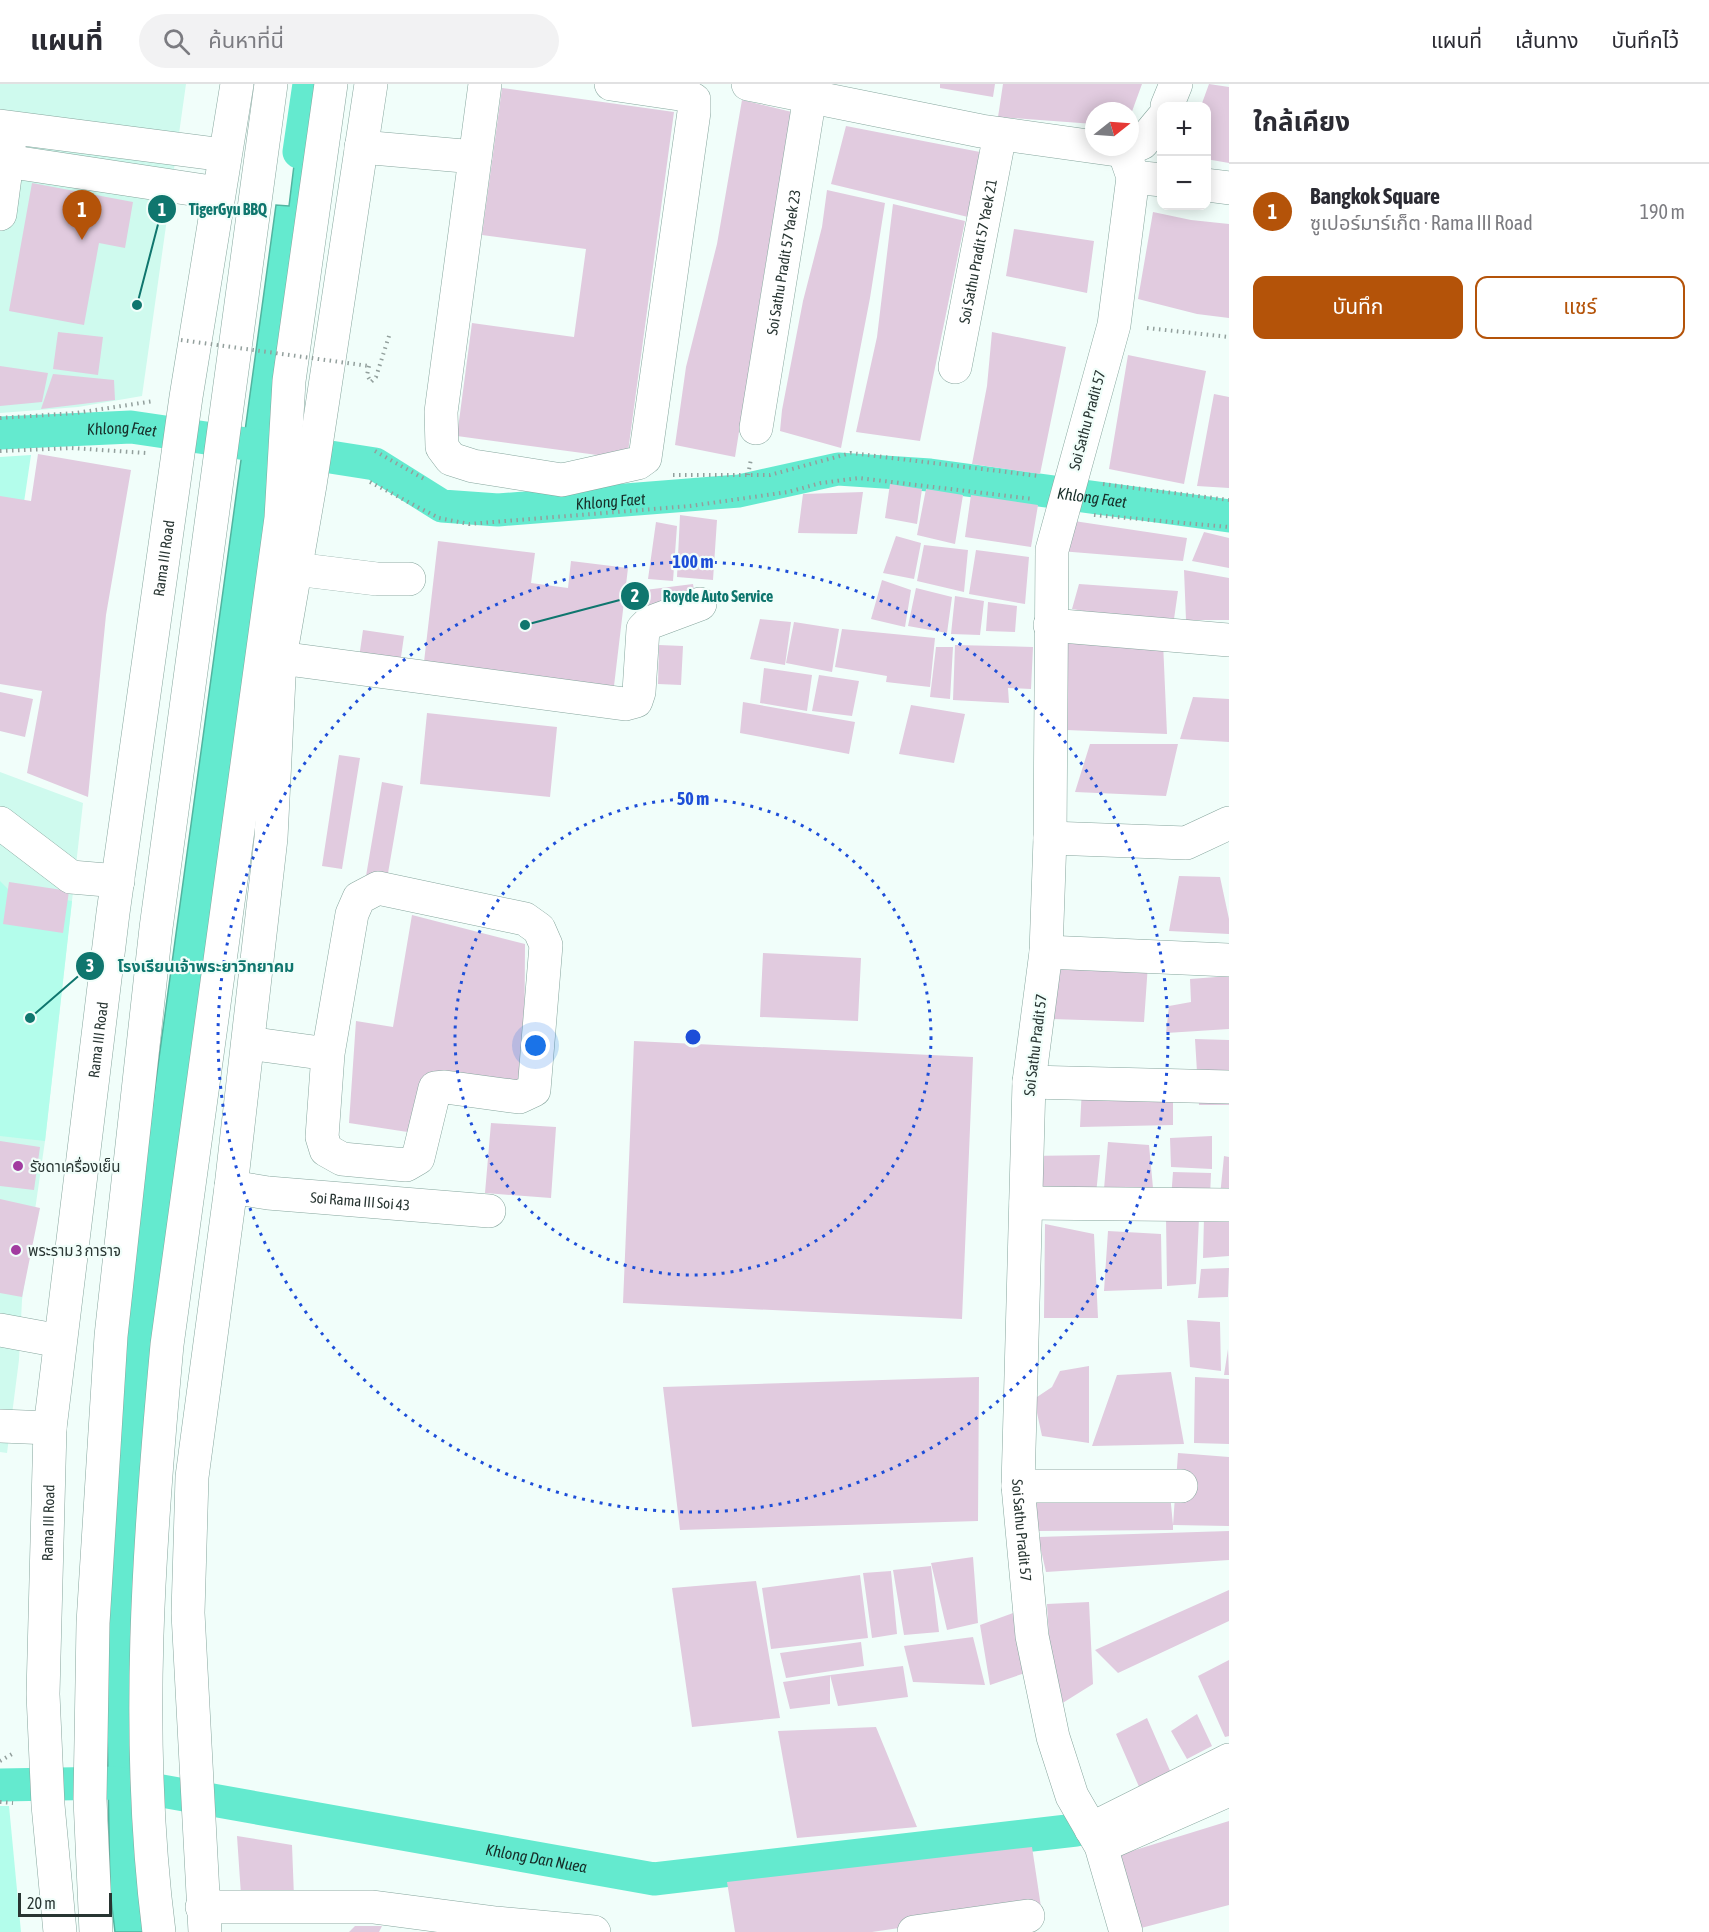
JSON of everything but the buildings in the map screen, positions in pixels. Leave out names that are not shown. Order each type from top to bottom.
[{"type":"street","name":"Rama III Road","points":[[60,1932],[48,1805],[43,1694],[50,1428],[118,881],[163,459],[172,399],[218,193],[237,84]]},
{"type":"street","points":[[96,1932],[90,1799],[93,1623],[111,1336],[156,928],[271,84]]},
{"type":"street","points":[[159,1932],[149,1804],[147,1627],[156,1467],[167,1345],[281,518],[289,381],[331,84]]},
{"type":"street","points":[[371,84],[321,418],[280,658],[271,838],[231,1187],[192,1477],[188,1612],[197,1821],[204,1919],[373,1907],[496,1923],[594,1932]]},
{"type":"street","points":[[485,84],[441,412],[442,447],[451,459],[473,466],[562,480],[642,462],[646,453],[694,104],[691,97],[686,95],[611,84]]},
{"type":"street","points":[[748,84],[1000,134],[1139,169],[1142,143],[1157,124]]},
{"type":"street","points":[[1169,102],[1176,84]]},
{"type":"street","name":"Soi Sathu Pradit 57 Yaek 23","points":[[756,428],[810,96]]},
{"type":"street","points":[[0,214],[5,126],[224,155]]},
{"type":"street","name":"Soi Sathu Pradit 57 Yaek 21","points":[[955,367],[1000,134]]},
{"type":"street","points":[[361,147],[475,157]]},
{"type":"street","points":[[4,160],[218,193]]},
{"type":"street","name":"Soi Sathu Pradit 57","points":[[1126,1932],[1096,1838],[1072,1796],[1053,1737],[1032,1636],[1018,1486],[1029,1082],[1046,952],[1050,838],[1052,550],[1113,325],[1139,169]]},
{"type":"street","points":[[1211,186],[1229,188]]},
{"type":"street","points":[[295,569],[377,579],[409,579]]},
{"type":"street","points":[[280,658],[625,704],[636,701],[639,692],[644,629],[649,623],[700,604]]},
{"type":"street","points":[[1050,625],[1229,640]]},
{"type":"street","points":[[0,823],[71,877],[118,881]]},
{"type":"street","points":[[1050,838],[1186,843],[1229,823]]},
{"type":"street","points":[[378,888],[525,919],[539,929],[546,945],[534,1090],[519,1097],[445,1087],[435,1089],[418,1158],[406,1165],[342,1159],[326,1150],[322,1137],[328,1054],[352,914],[360,898],[378,888]]},
{"type":"street","points":[[1046,952],[1229,960]]},
{"type":"street","points":[[248,1043],[328,1054]]},
{"type":"street","points":[[1029,1082],[1229,1087]]},
{"type":"street","name":"Soi Rama III Soi 43","points":[[231,1187],[268,1193],[489,1211]]},
{"type":"street","points":[[1026,1203],[1229,1204]]},
{"type":"street","points":[[0,1330],[60,1341]]},
{"type":"street","points":[[0,1426],[50,1428]]},
{"type":"street","points":[[1018,1486],[1181,1486]]},
{"type":"street","points":[[1096,1838],[1229,1760]]},
{"type":"street","points":[[1096,1838],[1229,1790]]},
{"type":"street","points":[[914,1932],[1028,1916]]},
{"type":"path","points":[[1113,325],[1229,337]]},
{"type":"path","points":[[181,340],[369,366],[367,375],[371,382],[376,377],[388,336]]},
{"type":"path","points":[[0,418],[76,413],[172,399]]},
{"type":"path","points":[[0,451],[71,448],[163,459]]},
{"type":"path","points":[[375,452],[427,480]]},
{"type":"path","points":[[665,475],[770,475],[851,453],[1065,498],[1229,527]]},
{"type":"path","points":[[370,482],[439,518],[468,524],[690,506],[788,492],[821,483],[859,478],[1043,500],[1065,498],[1229,500]]},
{"type":"path","points":[[0,1761],[12,1754]]},
{"type":"path","points":[[0,1802],[13,1803]]},
{"type":"shaded area","points":[[0,84],[186,84],[142,396],[78,407],[0,413]]},
{"type":"shaded area","points":[[301,108],[324,112],[169,1227],[150,1932],[115,1932],[110,1890],[105,1612],[124,1313],[276,205],[289,206]]},
{"type":"shaded area","points":[[31,455],[7,617],[0,617],[0,457]]},
{"type":"shaded area","points":[[0,772],[83,803],[45,1141],[22,1300],[19,1360],[7,1453],[0,1452]]},
{"type":"shaded area","points":[[0,881],[9,890],[72,901],[45,1141],[0,1136]]},
{"type":"shaded area","points":[[0,1806],[9,1806],[21,1932],[0,1932]]},
{"type":"waterway","points":[[299,152],[309,84]]},
{"type":"waterway","name":"Khlong Faet","points":[[0,433],[131,427],[260,446],[375,464],[442,506],[498,510],[739,491],[838,469],[930,475],[1229,516]]},
{"type":"waterway","name":"Khlong Dan Nuea","points":[[0,1785],[117,1783],[654,1879],[1076,1830]]},
{"type":"place","name":"Bangkok Square","points":[[82,240]]},
{"type":"place","name":"TigerGyu BBQ","points":[[137,305]]},
{"type":"place","name":"Royde Auto Service","points":[[525,625]]},
{"type":"place","name":"โรงเรียนเจ้าพระยาวิทยาคม","points":[[30,1018]]},
{"type":"place","name":"รัชดาเครื่องเย็น","points":[[18,1166]]},
{"type":"place","name":"พระราม 3 การาจ","points":[[16,1250]]}]
